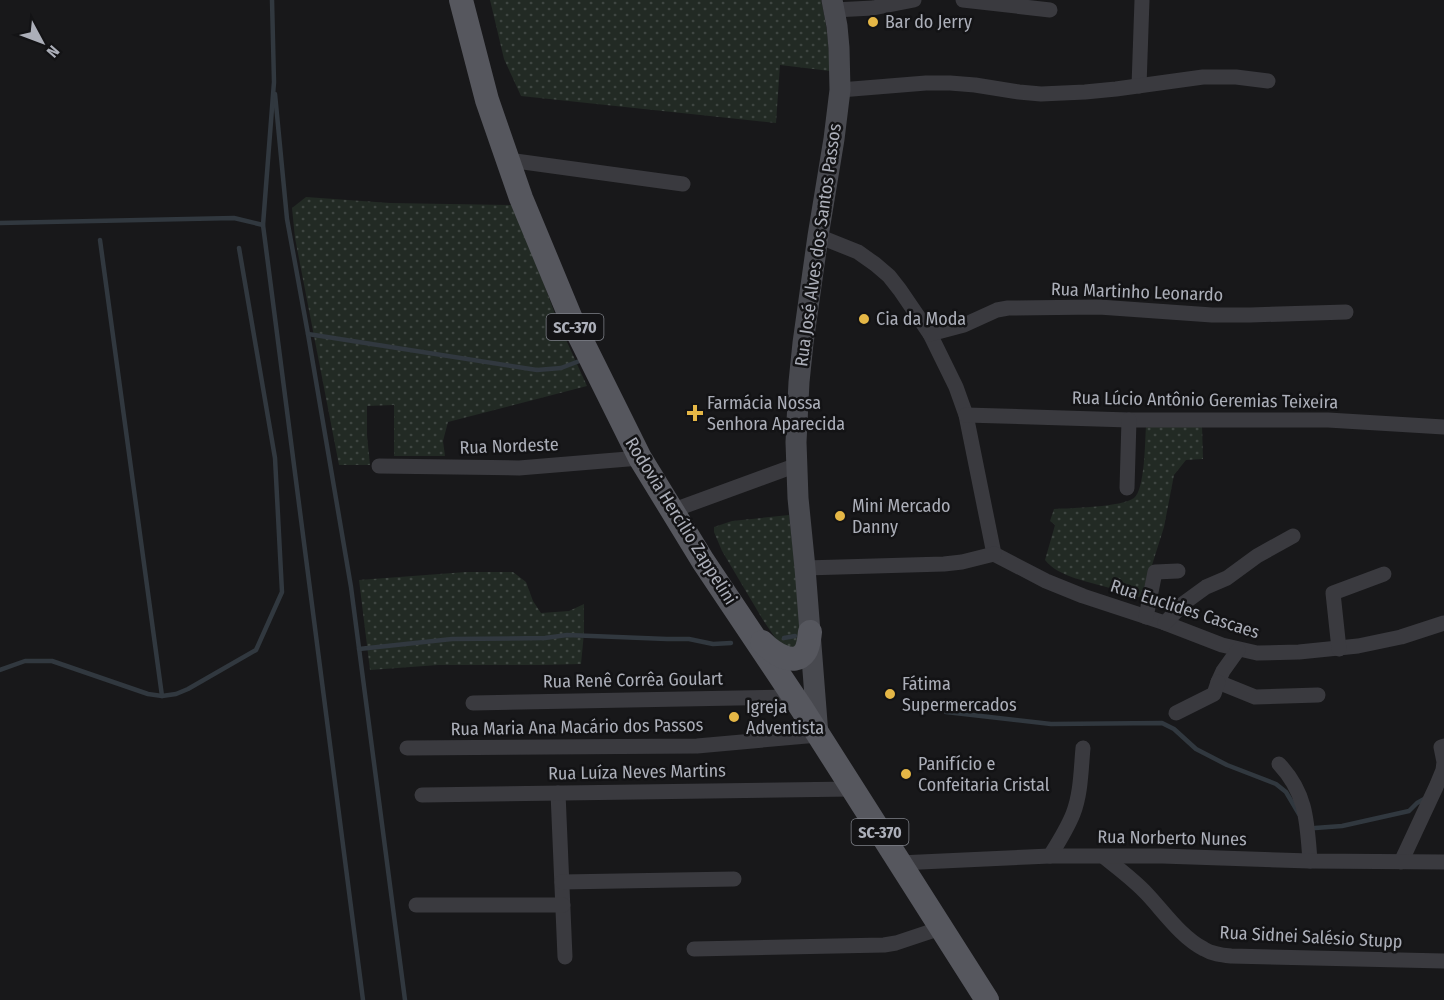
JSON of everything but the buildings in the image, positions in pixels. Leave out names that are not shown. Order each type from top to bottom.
[{"type":"main road","name":"Rodovia Hercílio Zappelini","points":[[461,0],[487,100],[521,198],[568,312],[640,458],[671,511],[798,703],[987,1000]]},
{"type":"main road","points":[[748,627],[771,651],[783,657],[792,658],[805,653],[810,632]]},
{"type":"main road","points":[[774,668],[799,672],[805,667],[810,656],[810,632]]},
{"type":"street","points":[[833,5],[873,8],[914,0]]},
{"type":"street","points":[[963,0],[1050,10]]},
{"type":"street","points":[[1138,86],[1142,0]]},
{"type":"street","name":"Rua José Alves dos Santos Passos","points":[[818,735],[798,498],[797,413],[800,372],[818,236],[833,149],[840,90],[839,48],[833,5]]},
{"type":"street","points":[[840,90],[950,83],[1041,94],[1085,92],[1203,77],[1236,77],[1268,81]]},
{"type":"street","points":[[508,160],[683,184]]},
{"type":"street","points":[[805,568],[944,564],[993,554],[966,415],[956,387],[930,334],[889,276],[858,252],[818,236]]},
{"type":"street","name":"Rua Martinho Leonardo","points":[[930,334],[964,325],[1008,308],[1099,307],[1212,315],[1346,312]]},
{"type":"street","name":"Rua Lúcio Antônio Geremias Teixeira","points":[[966,415],[1129,420],[1328,420],[1444,427]]},
{"type":"street","points":[[1127,488],[1129,420]]},
{"type":"street","name":"Rua Nordeste","points":[[379,466],[509,468],[640,458]]},
{"type":"street","points":[[671,511],[797,465]]},
{"type":"street","points":[[1165,623],[1184,603],[1206,587],[1227,578],[1257,556],[1293,536]]},
{"type":"street","name":"Rua Euclides Cascaes","points":[[993,554],[1083,596],[1146,616],[1238,650],[1257,653],[1339,650],[1379,643],[1444,623]]},
{"type":"street","points":[[1146,616],[1155,572],[1178,571]]},
{"type":"street","points":[[1339,650],[1333,593],[1384,574]]},
{"type":"street","points":[[1176,713],[1214,694],[1223,671],[1238,650]]},
{"type":"street","name":"Rua José Alves dos Santos Passos","points":[[798,703],[813,670]]},
{"type":"street","points":[[1218,682],[1255,697],[1318,694]]},
{"type":"street","name":"Rua Renê Corrêa Goulart","points":[[473,703],[798,703]]},
{"type":"street","name":"Rua Maria Ana Macário dos Passos","points":[[407,748],[697,746],[818,735]]},
{"type":"street","points":[[1401,862],[1443,770],[1441,747],[1444,746]]},
{"type":"street","points":[[1050,856],[1074,813],[1083,748]]},
{"type":"street","points":[[1279,764],[1299,791],[1307,824],[1310,861]]},
{"type":"street","name":"Rua Luíza Neves Martins","points":[[422,795],[852,789]]},
{"type":"street","points":[[558,793],[565,957]]},
{"type":"street","name":"Rua Norberto Nunes","points":[[899,863],[1050,856],[1195,856],[1310,861],[1444,862]]},
{"type":"street","name":"Rua Sidnei Salésio Stupp","points":[[1104,857],[1146,893],[1190,939],[1204,949],[1218,954],[1444,961]]},
{"type":"street","points":[[562,882],[734,879]]},
{"type":"street","points":[[416,905],[563,905]]},
{"type":"street","points":[[694,949],[884,945],[941,928]]},
{"type":"shaded area","points":[[490,0],[821,0],[830,71],[780,65],[776,123],[521,96],[504,59]]},
{"type":"shaded area","points":[[306,197],[390,203],[515,205],[558,322],[587,386],[448,422],[443,441],[445,456],[394,456],[394,405],[367,406],[370,465],[339,465],[295,238],[292,208]]},
{"type":"shaded area","points":[[1146,425],[1202,425],[1203,459],[1186,460],[1174,475],[1164,527],[1142,597],[1066,575],[1045,560],[1055,525],[1050,521],[1054,509],[1119,503],[1134,498],[1138,493],[1144,464]]},
{"type":"shaded area","points":[[789,515],[803,635],[793,649],[778,642],[763,620],[722,551],[714,532],[714,527],[732,521]]},
{"type":"shaded area","points":[[466,572],[513,572],[526,582],[533,601],[541,613],[569,611],[584,604],[581,664],[438,665],[370,670],[359,580]]},
{"type":"waterway","points":[[272,0],[274,82],[263,225],[363,1000]]},
{"type":"waterway","points":[[275,94],[287,219],[351,587],[405,1000]]},
{"type":"waterway","points":[[0,223],[234,218],[263,225]]},
{"type":"waterway","points":[[100,240],[162,696]]},
{"type":"waterway","points":[[0,670],[25,661],[52,661],[148,694],[162,696],[188,689],[256,650],[282,592],[275,458],[239,248]]},
{"type":"waterway","points":[[308,334],[537,370],[561,368],[582,360]]},
{"type":"waterway","points":[[359,649],[452,639],[545,638],[567,635],[689,639],[713,644],[731,643]]},
{"type":"waterway","points":[[784,638],[795,636]]},
{"type":"waterway","points":[[946,712],[1051,724],[1162,723],[1174,729],[1196,749],[1227,765],[1276,784],[1286,792],[1299,814]]},
{"type":"waterway","points":[[1315,828],[1342,826],[1409,811],[1426,798]]},
{"type":"place","name":"Bar do Jerry","points":[[873,22]]},
{"type":"place","name":"Cia da Moda","points":[[864,319]]},
{"type":"place","name":"Farmácia Nossa Senhora Aparecida","points":[[695,413]]},
{"type":"place","name":"Mini Mercado Danny","points":[[840,516]]},
{"type":"place","name":"Fátima Supermercados","points":[[890,694]]},
{"type":"place","name":"Igreja Adventista","points":[[734,717]]},
{"type":"place","name":"Panifício e Confeitaria Cristal","points":[[906,774]]}]
